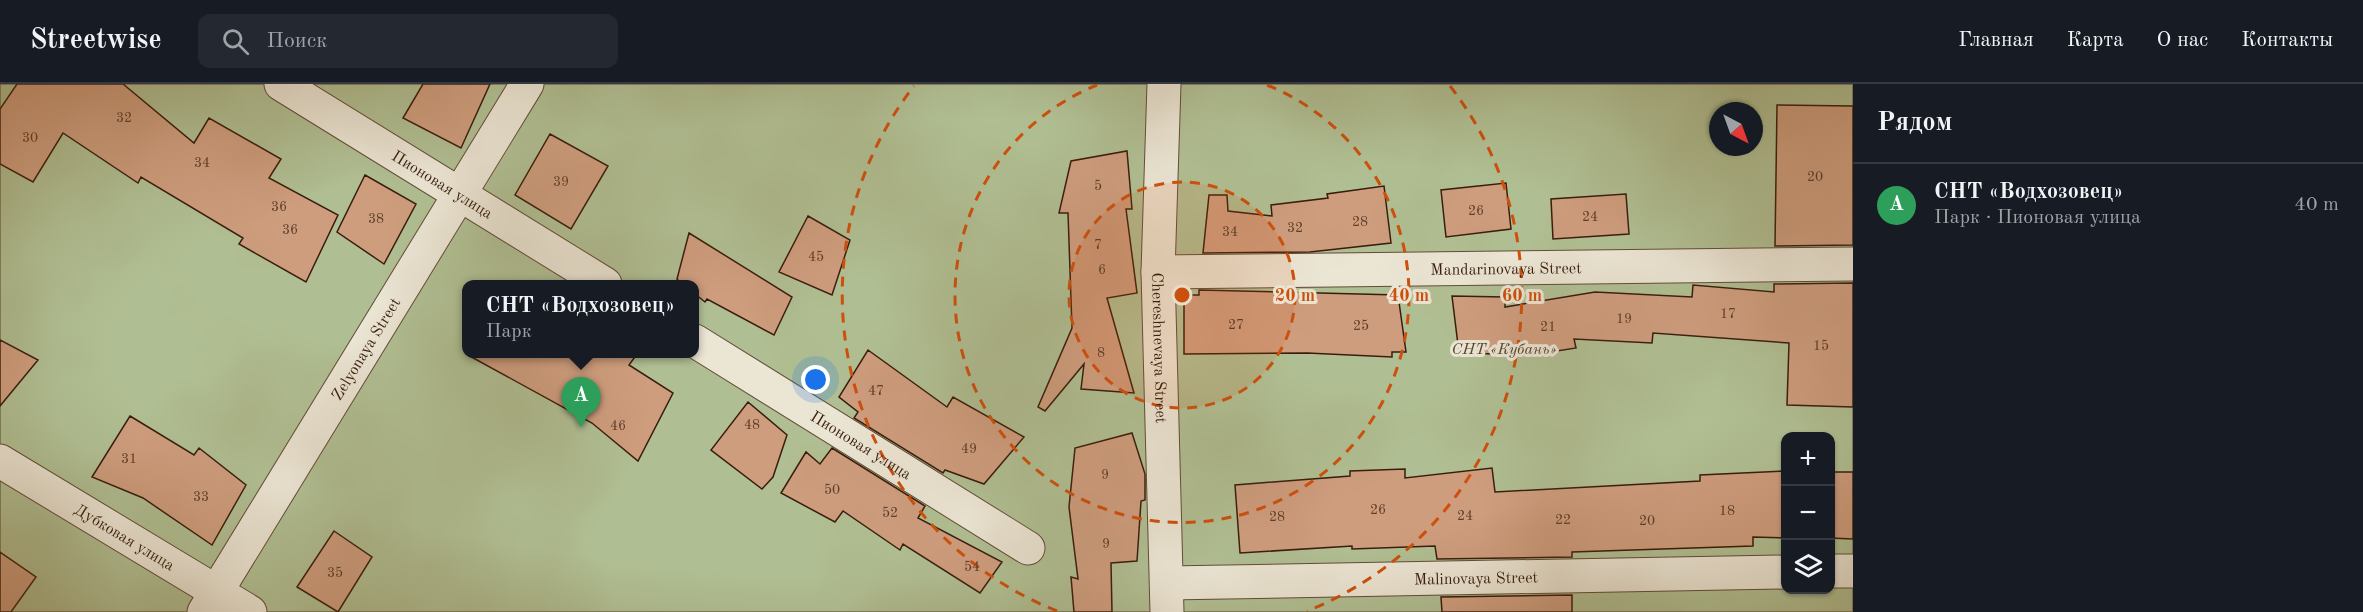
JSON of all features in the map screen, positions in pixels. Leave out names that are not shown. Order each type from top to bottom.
[{"type":"street","name":"Пионовая улица","points":[[281,84],[597,280]]},
{"type":"street","name":"Zelyonaya Street","points":[[210,602],[527,84]]},
{"type":"street","name":"Chereshnevaya Street","points":[[1164,84],[1158,272],[1167,597]]},
{"type":"street","name":"Mandarinovaya Street","points":[[1158,272],[1853,264]]},
{"type":"street","name":"Пионовая улица","points":[[699,343],[1028,548]]},
{"type":"street","name":"Дубковая улица","points":[[0,461],[210,602],[250,612]]},
{"type":"street","points":[[1835,571],[1853,570]]},
{"type":"street","name":"Malinovaya Street","points":[[1167,597],[1781,572]]},
{"type":"green space","name":"СНТ «Кубань»","points":[[0,84],[1853,84],[1853,612],[0,612]]},
{"type":"building","points":[[17,84],[123,84],[194,143],[209,118],[281,159],[269,178],[338,215],[306,282],[239,244],[243,238],[141,177],[138,183],[63,133],[33,182],[0,164],[0,109]]},
{"type":"building","points":[[423,84],[490,84],[461,148],[403,118]]},
{"type":"building","points":[[1777,105],[1853,106],[1853,245],[1775,246]]},
{"type":"building","points":[[550,134],[608,166],[571,229],[515,195]]},
{"type":"building","points":[[1127,151],[1132,209],[1126,209],[1137,293],[1107,298],[1134,393],[1081,389],[1084,364],[1045,411],[1038,407],[1072,328],[1068,213],[1059,213],[1071,161]]},
{"type":"building","points":[[365,175],[416,204],[384,264],[337,232]]},
{"type":"building","points":[[1506,183],[1511,229],[1446,237],[1441,190]]},
{"type":"building","points":[[1384,186],[1391,243],[1310,252],[1203,253],[1209,195],[1227,195],[1228,211],[1272,216],[1271,205],[1328,198],[1327,194]]},
{"type":"building","points":[[1626,194],[1629,234],[1553,239],[1551,199]]},
{"type":"building","points":[[808,216],[850,240],[832,295],[779,272]]},
{"type":"building","points":[[689,233],[792,297],[774,335],[707,299],[705,302],[699,297],[699,280],[677,279]]},
{"type":"building","points":[[1853,283],[1853,407],[1787,405],[1789,343],[1653,333],[1652,343],[1574,339],[1576,348],[1532,355],[1459,353],[1452,296],[1505,297],[1505,307],[1595,292],[1692,297],[1693,285],[1774,292],[1774,284]]},
{"type":"building","points":[[1199,290],[1398,295],[1406,352],[1392,352],[1392,357],[1307,353],[1184,354],[1184,295],[1199,295]]},
{"type":"building","points":[[0,340],[38,360],[0,406]]},
{"type":"building","points":[[868,350],[947,407],[953,397],[1024,437],[984,484],[945,470],[943,473],[854,418],[858,412],[839,397]]},
{"type":"building","points":[[473,358],[634,358],[629,365],[673,393],[638,461],[592,423]]},
{"type":"building","points":[[748,402],[787,435],[773,477],[762,489],[711,450]]},
{"type":"building","points":[[130,416],[194,455],[199,448],[246,485],[212,545],[143,498],[92,477]]},
{"type":"building","points":[[1132,433],[1145,474],[1145,500],[1141,501],[1137,561],[1111,563],[1112,612],[1074,612],[1071,577],[1078,579],[1069,507],[1075,448]]},
{"type":"building","points":[[832,448],[925,506],[918,518],[1002,562],[980,593],[903,544],[900,550],[843,511],[835,522],[781,493],[806,452],[820,464]]},
{"type":"building","points":[[1492,468],[1495,492],[1700,481],[1700,475],[1781,471],[1781,538],[1753,537],[1753,546],[1572,552],[1572,557],[1437,559],[1435,546],[1352,549],[1352,546],[1240,553],[1235,485],[1350,476],[1350,471],[1405,469],[1405,478]]},
{"type":"building","points":[[1835,472],[1853,472],[1853,539],[1835,538]]},
{"type":"building","points":[[334,531],[372,557],[338,612],[297,587]]},
{"type":"building","points":[[0,552],[36,577],[11,612],[0,612]]},
{"type":"building","points":[[1572,595],[1572,612],[1442,612],[1441,597]]},
{"type":"place","name":"СНТ «Водхозовец»","points":[[581,427]]}]
